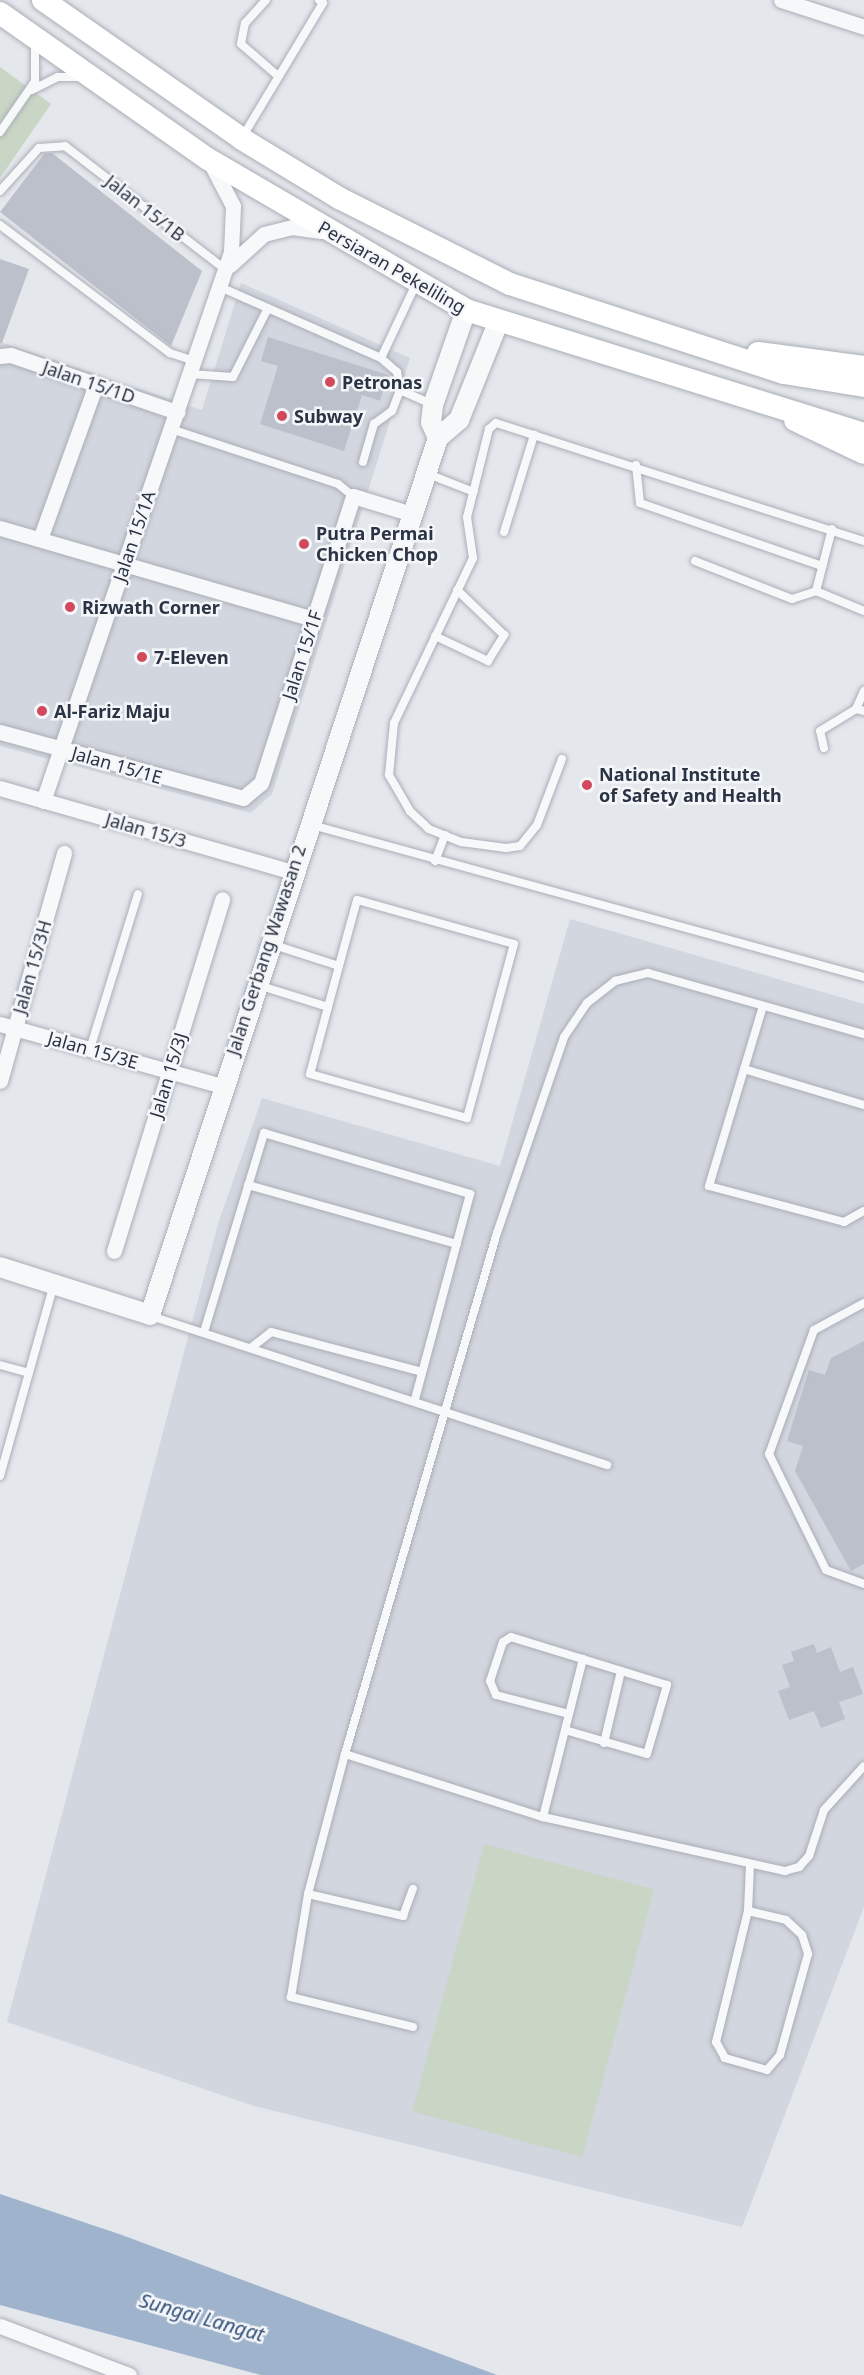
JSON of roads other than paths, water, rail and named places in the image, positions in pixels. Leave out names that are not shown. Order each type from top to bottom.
[{"type":"main road","name":"Persiaran Pekeliling","points":[[43,0],[242,139],[369,214],[510,285],[830,385],[864,386]]},
{"type":"main road","name":"Persiaran Pekeliling","points":[[0,13],[208,159],[416,284],[466,310],[498,323],[758,403],[832,420],[864,434]]},
{"type":"main road","points":[[692,343],[864,367]]},
{"type":"main road","points":[[758,403],[864,453]]},
{"type":"street","points":[[781,0],[864,27]]},
{"type":"street","name":"Jalan 15/1A","points":[[43,801],[226,270],[234,234],[233,206],[208,159]]},
{"type":"street","name":"Jalan 15/1A","points":[[226,270],[264,234],[292,227],[330,232]]},
{"type":"street","name":"Jalan Gerbang Wawasan 2","points":[[438,438],[431,422],[433,405],[466,310]]},
{"type":"street","name":"Jalan Gerbang Wawasan 2","points":[[150,1315],[255,984],[438,438],[459,420],[498,323]]},
{"type":"street","name":"Jalan 15/1D","points":[[0,356],[96,384],[177,412]]},
{"type":"street","points":[[40,539],[96,384]]},
{"type":"street","points":[[353,496],[412,514]]},
{"type":"street","name":"Jalan 15/1F","points":[[234,798],[243,798],[261,783],[353,496]]},
{"type":"street","points":[[0,528],[313,619]]},
{"type":"street","name":"Jalan 15/1E","points":[[0,732],[234,798]]},
{"type":"street","name":"Jalan 15/3","points":[[0,788],[292,872]]},
{"type":"street","name":"Jalan 15/3H","points":[[0,1081],[7,1026],[64,853]]},
{"type":"street","name":"Jalan 15/3J","points":[[114,1251],[222,899]]},
{"type":"street","name":"Jalan 15/3E","points":[[7,1026],[222,1086]]},
{"type":"street","points":[[0,1267],[150,1315]]},
{"type":"street","points":[[0,2326],[129,2375]]},
{"type":"lane","points":[[266,0],[245,23],[241,44],[278,76]]},
{"type":"lane","points":[[242,139],[323,3],[319,0]]},
{"type":"lane","points":[[0,132],[27,95],[39,68],[33,37]]},
{"type":"lane","points":[[27,95],[58,77],[92,78]]},
{"type":"lane","name":"Jalan 15/1B","points":[[0,191],[39,148],[65,146],[226,270]]},
{"type":"lane","points":[[0,225],[170,353],[192,367],[233,377],[268,308]]},
{"type":"lane","points":[[381,358],[416,284]]},
{"type":"lane","points":[[220,287],[381,358],[397,372],[400,390],[392,411],[374,424],[363,462]]},
{"type":"lane","points":[[400,390],[433,405]]},
{"type":"lane","points":[[562,759],[537,825],[520,846],[506,848],[445,835],[410,811],[388,774],[394,723],[473,558],[467,517],[489,429],[496,423],[636,465],[864,541]]},
{"type":"lane","points":[[171,429],[338,484],[353,496]]},
{"type":"lane","points":[[504,532],[534,435]]},
{"type":"lane","points":[[636,465],[640,503],[822,566]]},
{"type":"lane","points":[[426,474],[474,492]]},
{"type":"lane","points":[[816,591],[832,529]]},
{"type":"lane","points":[[695,561],[792,598],[816,591],[864,611]]},
{"type":"lane","points":[[435,636],[488,661],[504,635],[457,590]]},
{"type":"lane","points":[[824,748],[820,731],[860,710],[864,690]]},
{"type":"lane","points":[[308,824],[435,861],[864,977]]},
{"type":"lane","points":[[435,861],[445,835]]},
{"type":"lane","points":[[90,1049],[138,894]]},
{"type":"lane","points":[[357,900],[514,944],[467,1118],[310,1074],[339,966],[357,900]]},
{"type":"lane","points":[[270,943],[339,966]]},
{"type":"lane","points":[[413,2027],[291,1997],[308,1894],[345,1754],[497,1233],[564,1037],[587,1003],[615,981],[648,973],[864,1034]]},
{"type":"lane","points":[[255,984],[328,1007]]},
{"type":"lane","points":[[764,1006],[709,1186],[844,1222],[864,1211]]},
{"type":"lane","points":[[744,1070],[864,1105]]},
{"type":"lane","points":[[204,1332],[264,1133],[470,1194],[415,1399]]},
{"type":"lane","points":[[248,1185],[456,1244]]},
{"type":"lane","points":[[0,1476],[54,1284]]},
{"type":"lane","points":[[864,1303],[814,1330],[769,1454],[826,1570],[864,1584]]},
{"type":"lane","points":[[150,1315],[446,1408],[607,1465]]},
{"type":"lane","points":[[252,1347],[271,1332],[423,1372]]},
{"type":"lane","points":[[0,1365],[29,1373]]},
{"type":"lane","points":[[565,1731],[647,1754],[667,1685],[511,1637],[502,1642],[490,1681],[496,1695],[569,1714]]},
{"type":"lane","points":[[543,1817],[583,1659]]},
{"type":"lane","points":[[604,1743],[621,1671]]},
{"type":"lane","points":[[345,1754],[543,1817],[750,1866],[785,1871],[799,1867],[809,1856],[824,1810],[864,1766]]},
{"type":"lane","points":[[748,1911],[786,1920],[802,1935],[808,1954],[780,2055],[767,2070],[725,2058],[716,2042],[748,1911],[750,1866]]},
{"type":"lane","points":[[308,1894],[403,1916],[413,1889]]},
{"type":"water","name":"Sungai Langat","points":[[0,2194],[122,2235],[497,2375],[261,2375],[0,2305]]},
{"type":"place","name":"Petronas","points":[[330,382]]},
{"type":"place","name":"Subway","points":[[282,416]]},
{"type":"place","name":"Putra Permai Chicken Chop","points":[[304,544]]},
{"type":"place","name":"Rizwath Corner","points":[[70,607]]},
{"type":"place","name":"7-Eleven","points":[[142,657]]},
{"type":"place","name":"Al-Fariz Maju","points":[[42,711]]},
{"type":"place","name":"National Institute of Safety and Health","points":[[587,785]]}]
